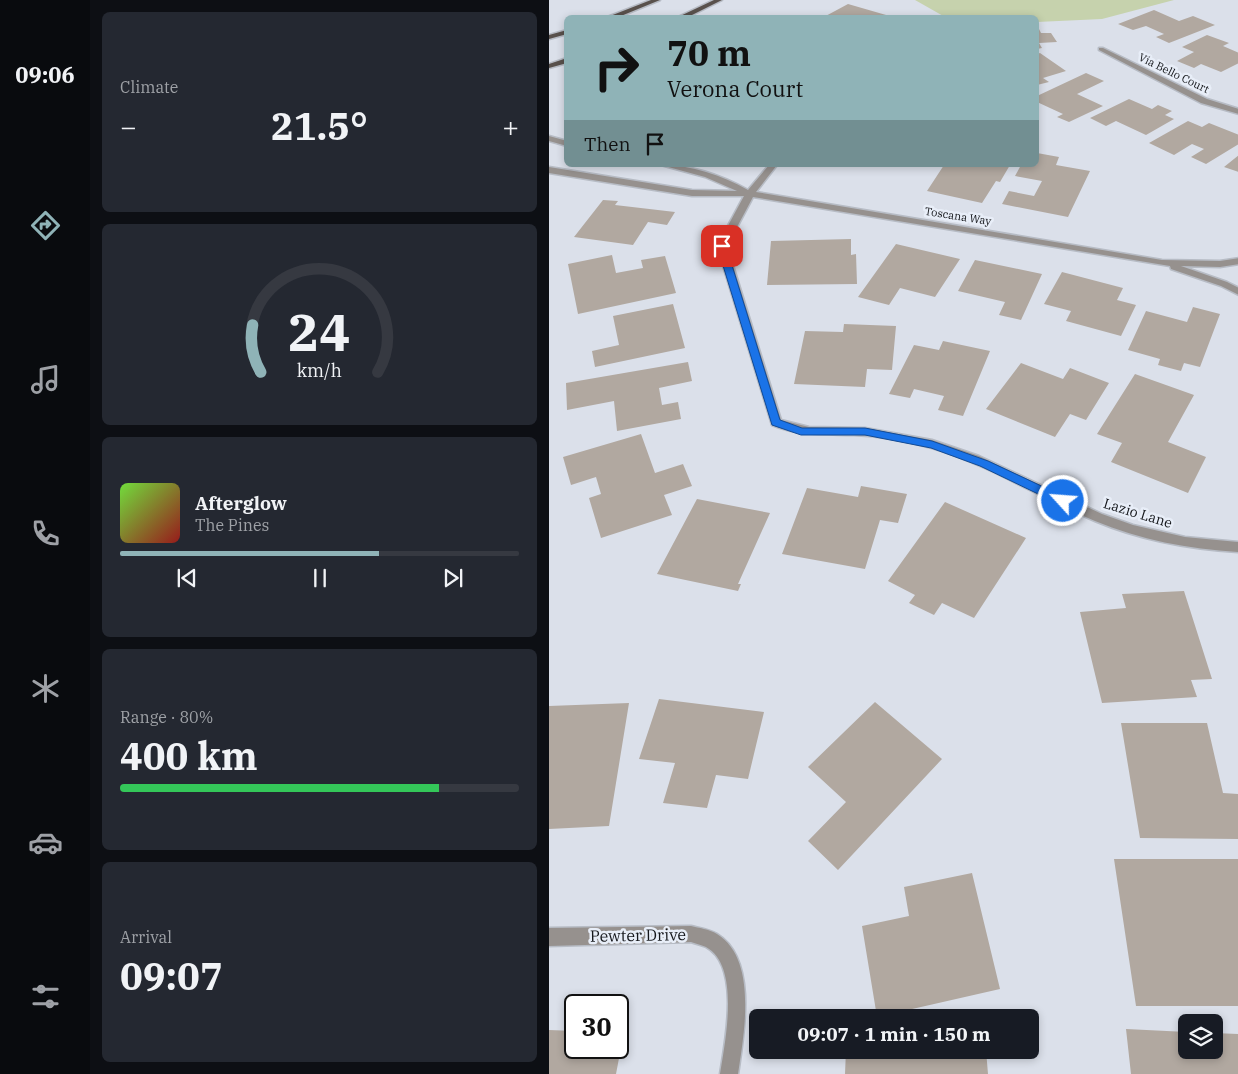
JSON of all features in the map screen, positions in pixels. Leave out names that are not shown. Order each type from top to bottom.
[{"type":"main road","points":[[616,15],[657,0]]},
{"type":"main road","points":[[686,15],[719,0]]},
{"type":"main road","points":[[549,37],[564,33]]},
{"type":"main road","points":[[549,66],[564,61]]},
{"type":"street","name":"Via Bello Court","points":[[1101,49],[1204,101],[1238,112]]},
{"type":"street","points":[[549,138],[564,143]]},
{"type":"street","name":"Toscana Way","points":[[677,167],[700,171],[725,180],[749,194]]},
{"type":"street","points":[[749,194],[771,167]]},
{"type":"street","name":"Toscana Way","points":[[549,170],[692,193],[749,194],[1162,263],[1220,264],[1238,261]]},
{"type":"street","name":"Lazio Lane","points":[[749,194],[722,246],[776,422],[801,432],[865,432],[932,444],[984,463],[1101,518],[1147,533],[1200,545],[1238,547]]},
{"type":"street","name":"Toscana Way","points":[[1162,263],[1224,284],[1238,292]]},
{"type":"street","points":[[1238,277],[1238,284]]},
{"type":"street","name":"Pewter Drive","points":[[549,937],[691,934],[704,935],[723,948],[732,965],[736,988],[729,1074]]},
{"type":"green space","points":[[915,0],[1174,0],[1102,19],[1039,22],[1039,15],[941,15]]},
{"type":"building","points":[[848,4],[886,15],[828,15]]},
{"type":"building","points":[[1154,10],[1179,21],[1193,16],[1215,25],[1169,43],[1156,37],[1164,34],[1146,26],[1133,30],[1118,24]]},
{"type":"building","points":[[1039,29],[1041,33],[1051,33],[1057,42],[1039,43]]},
{"type":"building","points":[[1207,35],[1229,43],[1223,46],[1239,53],[1239,63],[1221,72],[1201,64],[1194,68],[1177,61],[1194,52],[1182,47]]},
{"type":"building","points":[[1039,53],[1066,71],[1043,78],[1049,82],[1039,84]]},
{"type":"building","points":[[1086,73],[1104,81],[1077,94],[1103,106],[1069,122],[1057,117],[1063,114],[1039,103],[1039,95]]},
{"type":"building","points":[[1129,99],[1152,109],[1158,105],[1172,111],[1165,115],[1174,119],[1146,135],[1116,121],[1106,126],[1090,118]]},
{"type":"building","points":[[1188,121],[1202,127],[1209,123],[1239,135],[1239,144],[1206,164],[1191,157],[1204,149],[1192,144],[1174,155],[1149,143]]},
{"type":"building","points":[[1039,153],[1059,157],[1056,165],[1090,171],[1068,217],[1002,204],[1009,191],[1034,196],[1042,181],[1015,176],[1020,167],[1039,167]]},
{"type":"building","points":[[1239,155],[1239,172],[1224,167]]},
{"type":"building","points":[[943,167],[1009,167],[1000,182],[996,181],[982,203],[927,191]]},
{"type":"building","points":[[603,200],[618,201],[615,205],[675,212],[667,225],[648,222],[633,245],[574,237]]},
{"type":"building","points":[[851,239],[851,255],[856,254],[857,284],[767,285],[771,241]]},
{"type":"building","points":[[896,244],[960,259],[935,297],[900,288],[889,305],[858,297]]},
{"type":"building","points":[[612,255],[616,273],[643,268],[641,260],[665,256],[676,293],[578,314],[568,264]]},
{"type":"building","points":[[975,260],[1042,274],[1021,320],[999,315],[1005,302],[958,291]]},
{"type":"building","points":[[1062,272],[1123,288],[1117,300],[1136,305],[1121,336],[1066,321],[1071,311],[1044,304]]},
{"type":"building","points":[[673,304],[685,348],[595,367],[592,351],[619,345],[613,316]]},
{"type":"building","points":[[1193,307],[1220,314],[1200,367],[1184,363],[1181,371],[1158,365],[1160,359],[1128,350],[1146,311],[1187,322]]},
{"type":"building","points":[[844,324],[896,326],[892,370],[867,369],[865,387],[794,384],[805,331],[843,332]]},
{"type":"building","points":[[943,341],[990,351],[963,416],[938,410],[944,396],[914,389],[910,398],[889,394],[914,345],[939,350]]},
{"type":"building","points":[[688,362],[692,381],[659,388],[662,405],[678,402],[681,419],[617,431],[614,401],[567,410],[566,383]]},
{"type":"building","points":[[1021,363],[1063,379],[1070,368],[1109,383],[1086,420],[1070,414],[1055,437],[986,409]]},
{"type":"building","points":[[1135,374],[1194,395],[1168,442],[1206,457],[1188,493],[1111,462],[1122,443],[1097,434]]},
{"type":"building","points":[[641,434],[655,473],[683,464],[692,486],[664,495],[672,515],[601,538],[589,498],[601,494],[596,477],[571,485],[563,457]]},
{"type":"building","points":[[861,486],[907,494],[898,523],[880,520],[865,569],[782,554],[807,488],[858,497]]},
{"type":"building","points":[[697,499],[770,513],[738,584],[741,584],[738,591],[657,574]]},
{"type":"building","points":[[945,502],[1026,538],[974,618],[942,603],[934,615],[909,603],[915,595],[888,581]]},
{"type":"building","points":[[1184,591],[1212,679],[1191,680],[1197,697],[1102,703],[1080,612],[1126,608],[1122,594]]},
{"type":"building","points":[[659,699],[764,712],[748,779],[716,775],[707,808],[663,803],[675,763],[639,759]]},
{"type":"building","points":[[875,702],[942,759],[838,870],[808,841],[846,802],[808,767]]},
{"type":"building","points":[[629,703],[609,826],[549,829],[549,706]]},
{"type":"building","points":[[1121,723],[1207,723],[1223,793],[1239,794],[1239,839],[1140,838]]},
{"type":"building","points":[[1114,859],[1239,859],[1239,1006],[1136,1006]]},
{"type":"building","points":[[972,873],[1000,989],[912,1009],[876,1009],[862,926],[909,916],[904,887]]},
{"type":"building","points":[[1126,1029],[1178,1032],[1178,1059],[1223,1059],[1223,1033],[1239,1034],[1239,1074],[1131,1074]]},
{"type":"building","points":[[549,1030],[564,1031],[564,1059],[619,1059],[616,1074],[549,1074]]},
{"type":"building","points":[[846,1059],[987,1059],[988,1074],[845,1074]]},
{"type":"route","points":[[722,246],[776,422],[789,429],[801,432],[865,432],[932,444],[984,463],[1063,501]]}]
